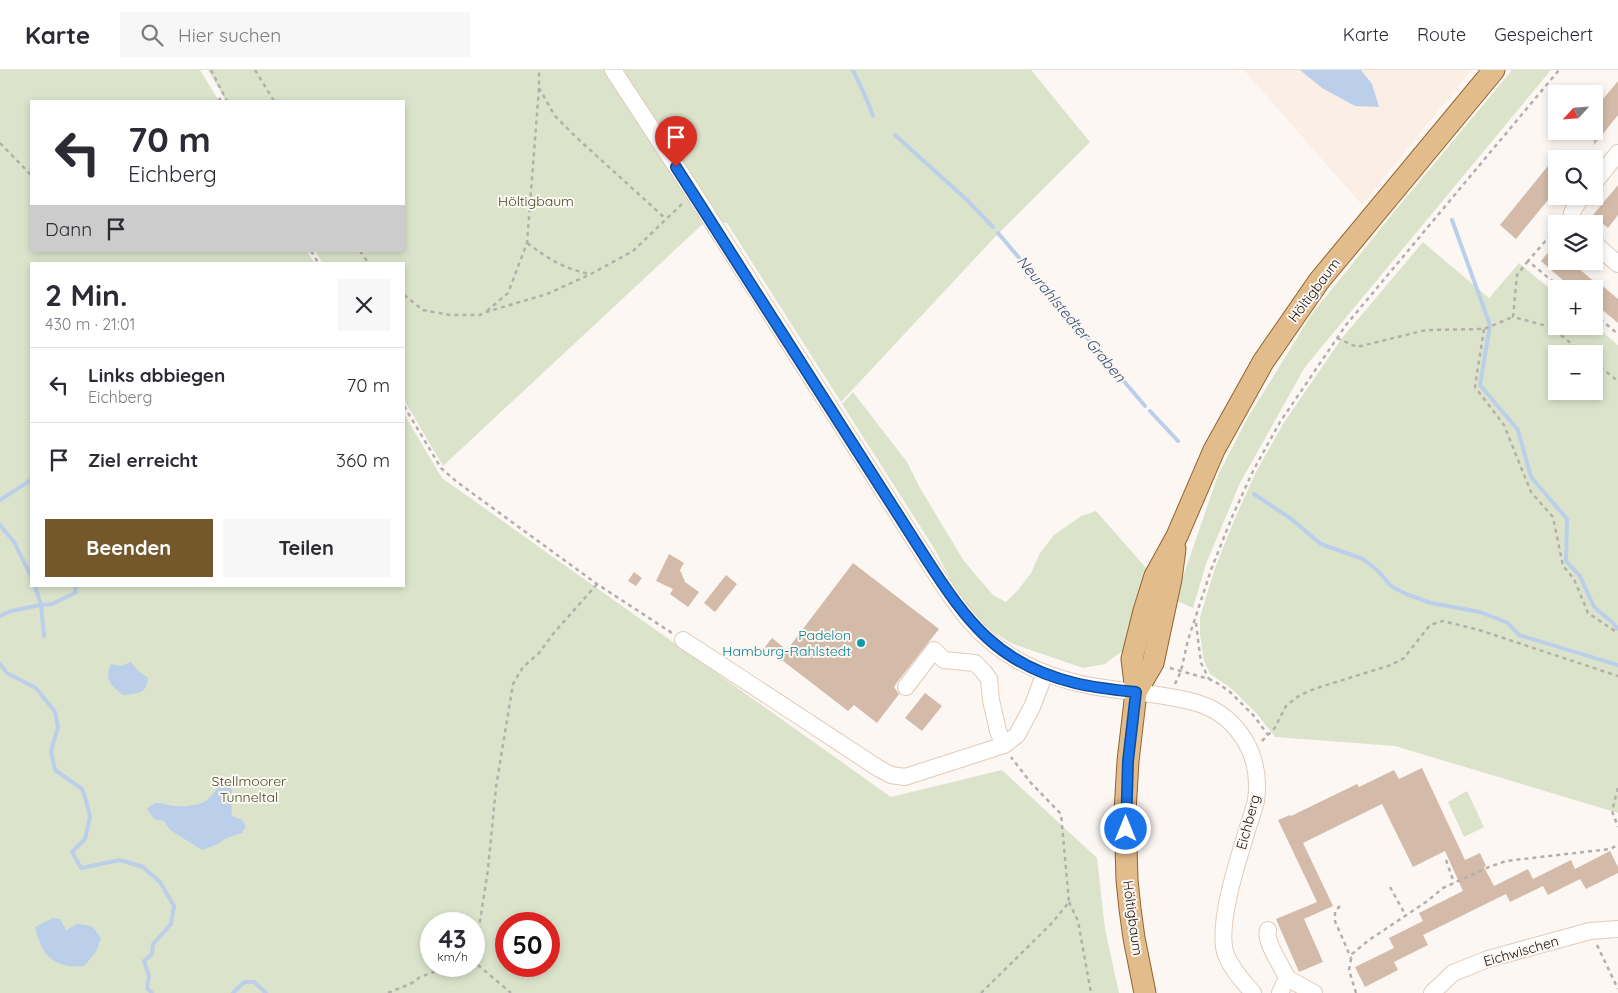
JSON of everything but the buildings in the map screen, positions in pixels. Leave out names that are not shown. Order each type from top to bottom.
[{"type":"main road","name":"Höltigbaum","points":[[1146,993],[1131,916],[1126,854],[1126,786],[1136,692],[1132,659],[1141,620],[1155,576],[1177,536],[1214,450],[1263,362],[1288,324],[1349,244],[1494,70]]},
{"type":"main road","name":"Höltigbaum","points":[[1136,692],[1153,663],[1172,579],[1177,536]]},
{"type":"street","name":"Eichberg","points":[[613,70],[953,600],[970,621],[996,645],[1018,661],[1045,673],[1074,683],[1192,701],[1205,705],[1224,716],[1239,731],[1250,748],[1258,782],[1256,800],[1238,860],[1223,934],[1224,946],[1230,963],[1240,979],[1253,993]]},
{"type":"street","points":[[1603,172],[1618,153]]},
{"type":"street","points":[[1603,251],[1618,264]]},
{"type":"street","points":[[683,640],[878,768],[890,775],[905,777],[1004,745],[1017,735],[1032,707],[1045,673]]},
{"type":"street","points":[[906,687],[934,650],[944,660],[975,663],[984,670],[989,679],[991,700],[998,731],[1004,745]]},
{"type":"street","name":"Eichwischen","points":[[1432,993],[1453,973],[1488,959],[1590,931],[1618,929]]},
{"type":"street","points":[[1268,930],[1266,935],[1268,944],[1288,978],[1314,993]]},
{"type":"street","points":[[1280,993],[1288,978]]},
{"type":"path","points":[[211,70],[226,100]]},
{"type":"path","points":[[255,70],[273,100]]},
{"type":"path","points":[[486,312],[508,293],[527,243],[539,70]]},
{"type":"path","points":[[1169,697],[1180,671],[1211,570],[1232,517],[1253,471],[1280,422],[1346,325],[1559,70]]},
{"type":"path","points":[[538,88],[555,116],[666,219]]},
{"type":"path","points":[[219,100],[224,95]]},
{"type":"path","points":[[0,144],[30,174]]},
{"type":"path","points":[[405,296],[423,310],[450,315],[480,315],[547,294],[591,274],[633,251],[686,201]]},
{"type":"path","points":[[1513,317],[1517,275],[1548,238]]},
{"type":"path","points":[[527,243],[550,260],[572,270],[591,274]]},
{"type":"path","points":[[1528,261],[1551,280]]},
{"type":"path","points":[[1337,338],[1357,347],[1426,330],[1484,329],[1513,317],[1551,327],[1573,345]]},
{"type":"path","points":[[1603,322],[1618,334]]},
{"type":"path","points":[[1484,329],[1475,388],[1504,425],[1531,492],[1553,517],[1563,566],[1574,579],[1588,613],[1618,633]]},
{"type":"path","points":[[1603,369],[1618,381]]},
{"type":"path","points":[[405,408],[441,468],[457,482],[597,584],[683,640]]},
{"type":"path","points":[[481,912],[488,869],[496,787],[513,684],[524,668],[597,584]]},
{"type":"path","points":[[1195,620],[1201,663],[1209,679]]},
{"type":"path","points":[[1153,663],[1209,679],[1230,692],[1254,716],[1268,735],[1274,729],[1286,706],[1300,696],[1317,688],[1391,665],[1404,658],[1430,624],[1443,621],[1479,630],[1618,676]]},
{"type":"path","points":[[1004,745],[1031,783],[1061,814],[1068,902],[1078,920],[1091,993]]},
{"type":"path","points":[[1618,788],[1612,811],[1618,827]]},
{"type":"path","points":[[1356,993],[1349,970],[1352,954],[1443,888],[1506,861],[1610,848],[1618,845]]},
{"type":"path","points":[[1446,860],[1454,883]]},
{"type":"path","points":[[1390,887],[1406,916]]},
{"type":"path","points":[[980,993],[1052,923],[1068,902]]},
{"type":"path","points":[[1340,906],[1336,910],[1336,920],[1351,959]]},
{"type":"path","points":[[1590,931],[1618,989]]},
{"type":"path","points":[[485,971],[511,993]]},
{"type":"path","points":[[388,993],[422,977]]},
{"type":"shaded area","points":[[1244,70],[1300,70],[1322,88],[1378,107],[1372,84],[1361,70],[1471,70],[1362,205]]},
{"type":"green space","name":"Stellmoorer Tunneltal","points":[[0,70],[200,70],[218,100],[30,100],[30,252],[308,252],[314,262],[30,262],[30,587],[405,587],[405,416],[442,478],[891,797],[1002,770],[1097,858],[1105,929],[1119,993],[0,993]]},
{"type":"green space","name":"Höltigbaum","points":[[208,70],[1031,70],[1090,142],[994,238],[841,402],[727,223],[706,221],[443,466],[405,402],[405,262],[322,262],[316,252],[405,252],[405,100],[225,100]]},
{"type":"green space","points":[[1512,70],[1551,70],[1305,367],[1240,483],[1206,564],[1193,608],[1175,600],[1218,475],[1247,419],[1311,315]]},
{"type":"green space","points":[[1423,242],[1489,298],[1519,263],[1548,287],[1548,335],[1603,335],[1603,332],[1618,345],[1618,813],[1395,746],[1275,737],[1257,714],[1232,689],[1210,674],[1204,661],[1200,634],[1200,617],[1214,571],[1235,518],[1256,472],[1283,424],[1342,338]]},
{"type":"green space","points":[[853,392],[907,462],[920,488],[964,561],[993,595],[1006,602],[1031,573],[1040,553],[1054,535],[1081,516],[1096,511],[1147,569],[1125,649],[1105,664],[1083,668],[1013,644],[987,628],[961,599],[934,548],[842,404]]},
{"type":"green space","points":[[1467,791],[1484,827],[1464,837],[1448,802]]},
{"type":"water","points":[[1300,70],[1361,70],[1372,84],[1379,107],[1355,106],[1322,88]]},
{"type":"water","points":[[131,662],[137,670],[148,678],[147,684],[140,692],[123,695],[110,682],[108,674],[111,664],[121,666]]},
{"type":"water","points":[[223,781],[228,783],[232,791],[232,816],[242,820],[246,826],[242,833],[224,839],[218,844],[202,850],[170,830],[164,821],[154,819],[147,809],[155,803],[171,806],[190,806],[204,802],[210,798]]},
{"type":"water","points":[[53,918],[60,919],[66,930],[77,924],[92,926],[101,938],[96,952],[84,966],[64,965],[52,959],[44,951],[35,927]]},
{"type":"waterway","name":"Neurahlstedter Graben","points":[[853,70],[873,116]]},
{"type":"waterway","name":"Neurahlstedter Graben","points":[[895,135],[967,200],[993,227]]},
{"type":"waterway","points":[[1452,220],[1490,325],[1480,385],[1518,430],[1531,477],[1567,519],[1566,561],[1580,576],[1594,607],[1618,629]]},
{"type":"waterway","name":"Neurahlstedter Graben","points":[[998,233],[1145,406]]},
{"type":"waterway","name":"Neurahlstedter Graben","points":[[1150,411],[1178,441]]},
{"type":"waterway","points":[[0,500],[30,481]]},
{"type":"waterway","points":[[1254,494],[1290,518],[1321,544],[1363,559],[1378,571],[1391,586],[1406,594],[1431,603],[1480,612],[1508,623],[1519,635],[1618,665]]},
{"type":"waterway","points":[[0,525],[14,542],[30,574]]},
{"type":"waterway","points":[[35,587],[41,605],[44,636]]},
{"type":"waterway","points":[[0,616],[11,611],[52,604],[75,593],[76,587]]},
{"type":"waterway","points":[[0,664],[7,673],[36,688],[55,712],[58,727],[51,751],[55,770],[82,789],[90,817],[85,839],[72,852],[81,868],[120,860],[143,867],[160,882],[174,906],[171,924],[153,944],[152,954],[144,961],[149,976],[147,988],[152,993]]},
{"type":"waterway","points":[[233,993],[244,982],[254,982],[266,993]]},
{"type":"place","name":"Padelon Hamburg-Rahlstedt","points":[[861,643]]},
{"type":"route","points":[[676,167],[927,560],[953,600],[970,621],[996,645],[1025,665],[1074,683],[1136,692],[1128,761],[1126,829]]}]
